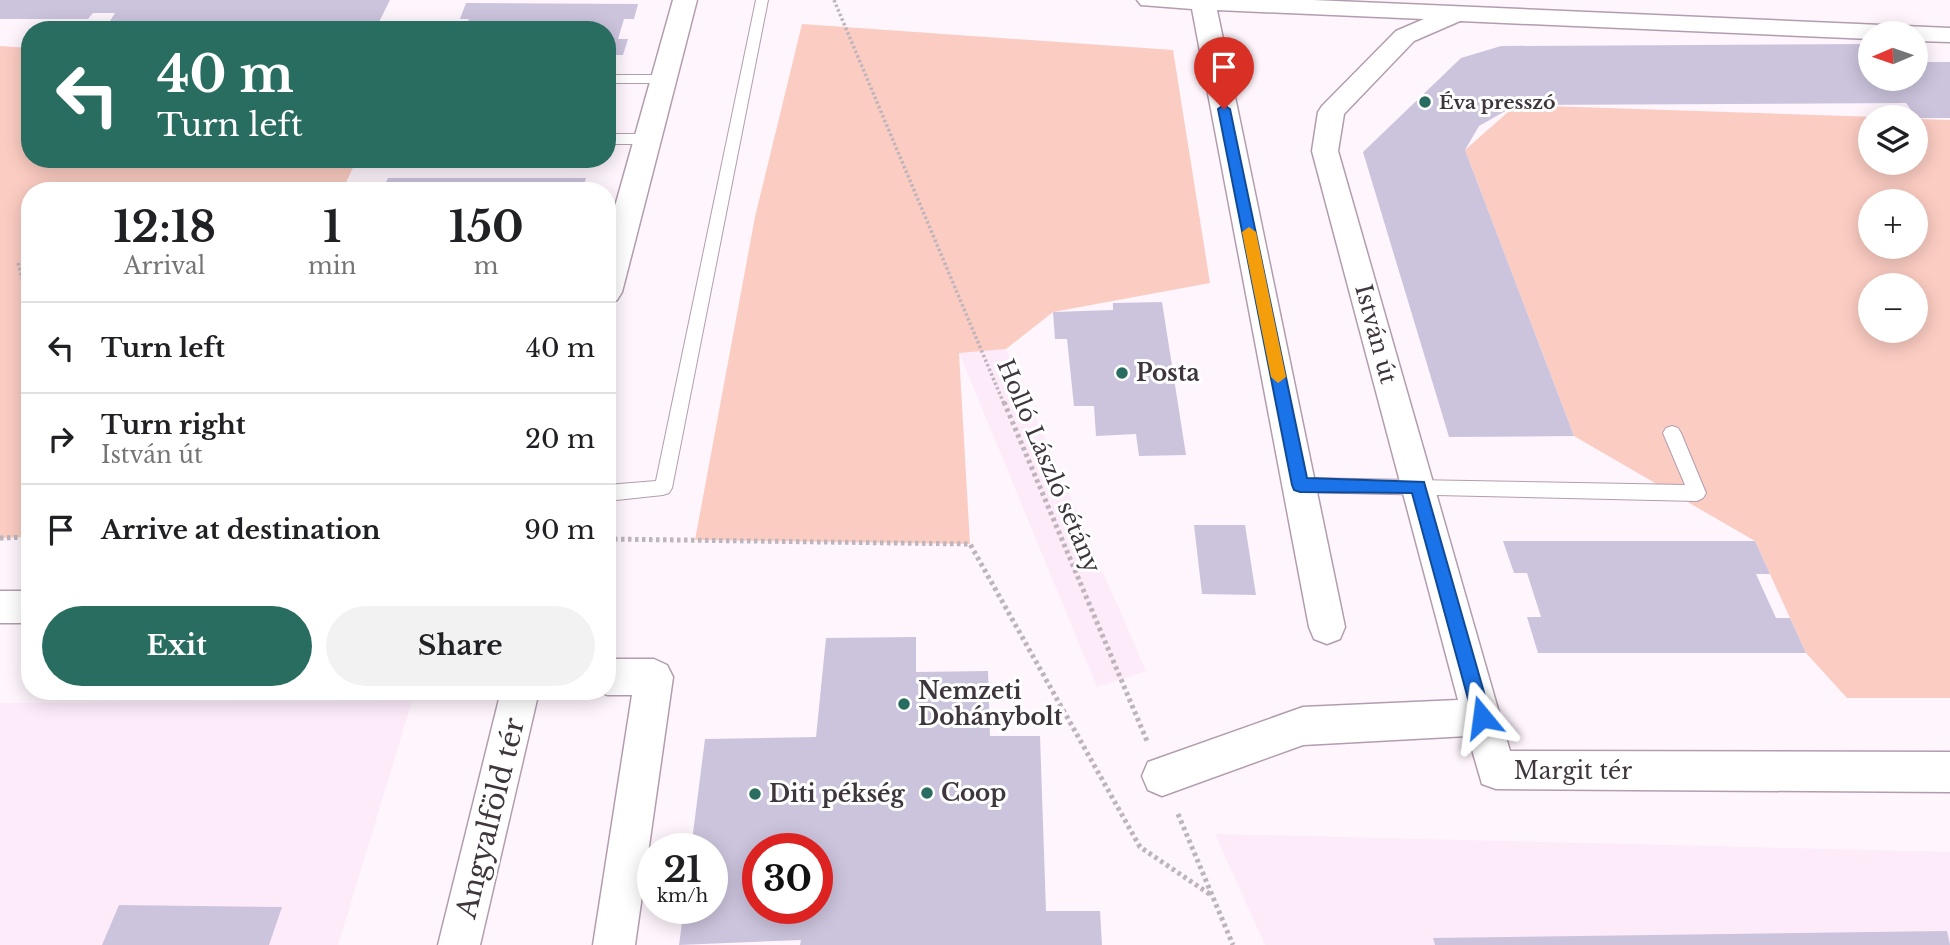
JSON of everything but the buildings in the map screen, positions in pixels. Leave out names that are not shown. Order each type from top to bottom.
[{"type":"street","points":[[616,253],[685,0]]},
{"type":"street","name":"István út","points":[[1149,0],[1950,35]]},
{"type":"street","points":[[1203,2],[1327,627]]},
{"type":"street","points":[[1345,9],[1405,36]]},
{"type":"street","name":"István út","points":[[1464,12],[1405,36],[1331,112],[1325,151],[1482,717]]},
{"type":"street","points":[[0,607],[21,607]]},
{"type":"street","points":[[614,945],[654,677],[616,677]]},
{"type":"street","name":"Angyalföld tér","points":[[459,945],[518,700]]},
{"type":"street","points":[[1162,776],[1303,726],[1482,717]]},
{"type":"street","name":"Margit tér","points":[[1482,717],[1496,770],[1950,772]]},
{"type":"lane","points":[[616,492],[663,488],[762,0]]},
{"type":"lane","points":[[616,79],[663,79]]},
{"type":"lane","points":[[616,139],[646,139]]},
{"type":"lane","points":[[1300,485],[1697,493],[1672,433]]},
{"type":"path","name":"Holló László sétány","points":[[834,0],[1233,945]]},
{"type":"path","points":[[18,263],[21,274]]},
{"type":"path","points":[[0,538],[21,537]]},
{"type":"path","points":[[616,538],[970,544],[1140,847],[1212,895]]},
{"type":"shaded area","points":[[802,24],[1173,50],[1210,283],[1053,312],[1006,349],[959,353],[970,544],[695,540],[755,217]]},
{"type":"shaded area","points":[[0,46],[21,47],[21,168],[353,168],[346,182],[21,182],[21,537],[0,538]]},
{"type":"shaded area","points":[[1516,105],[1858,116],[1858,175],[1928,175],[1928,119],[1950,120],[1950,698],[1847,698],[1806,653],[1755,541],[1574,436],[1465,150]]},
{"type":"shaded area","points":[[974,273],[1146,671],[1097,687],[930,282]]},
{"type":"shaded area","points":[[412,701],[338,945],[0,945],[0,703]]},
{"type":"shaded area","points":[[1215,834],[1950,852],[1950,945],[1265,945]]},
{"type":"slow traffic","points":[[1249,232],[1278,377]]},
{"type":"place","name":"Éva presszó","points":[[1425,102]]},
{"type":"place","name":"Posta","points":[[1122,373]]},
{"type":"place","name":"Nemzeti Dohánybolt","points":[[904,704]]},
{"type":"place","name":"Coop","points":[[927,793]]},
{"type":"place","name":"Diti pékség","points":[[755,794]]},
{"type":"route","points":[[1224,109],[1300,485],[1418,486],[1482,717]]}]
